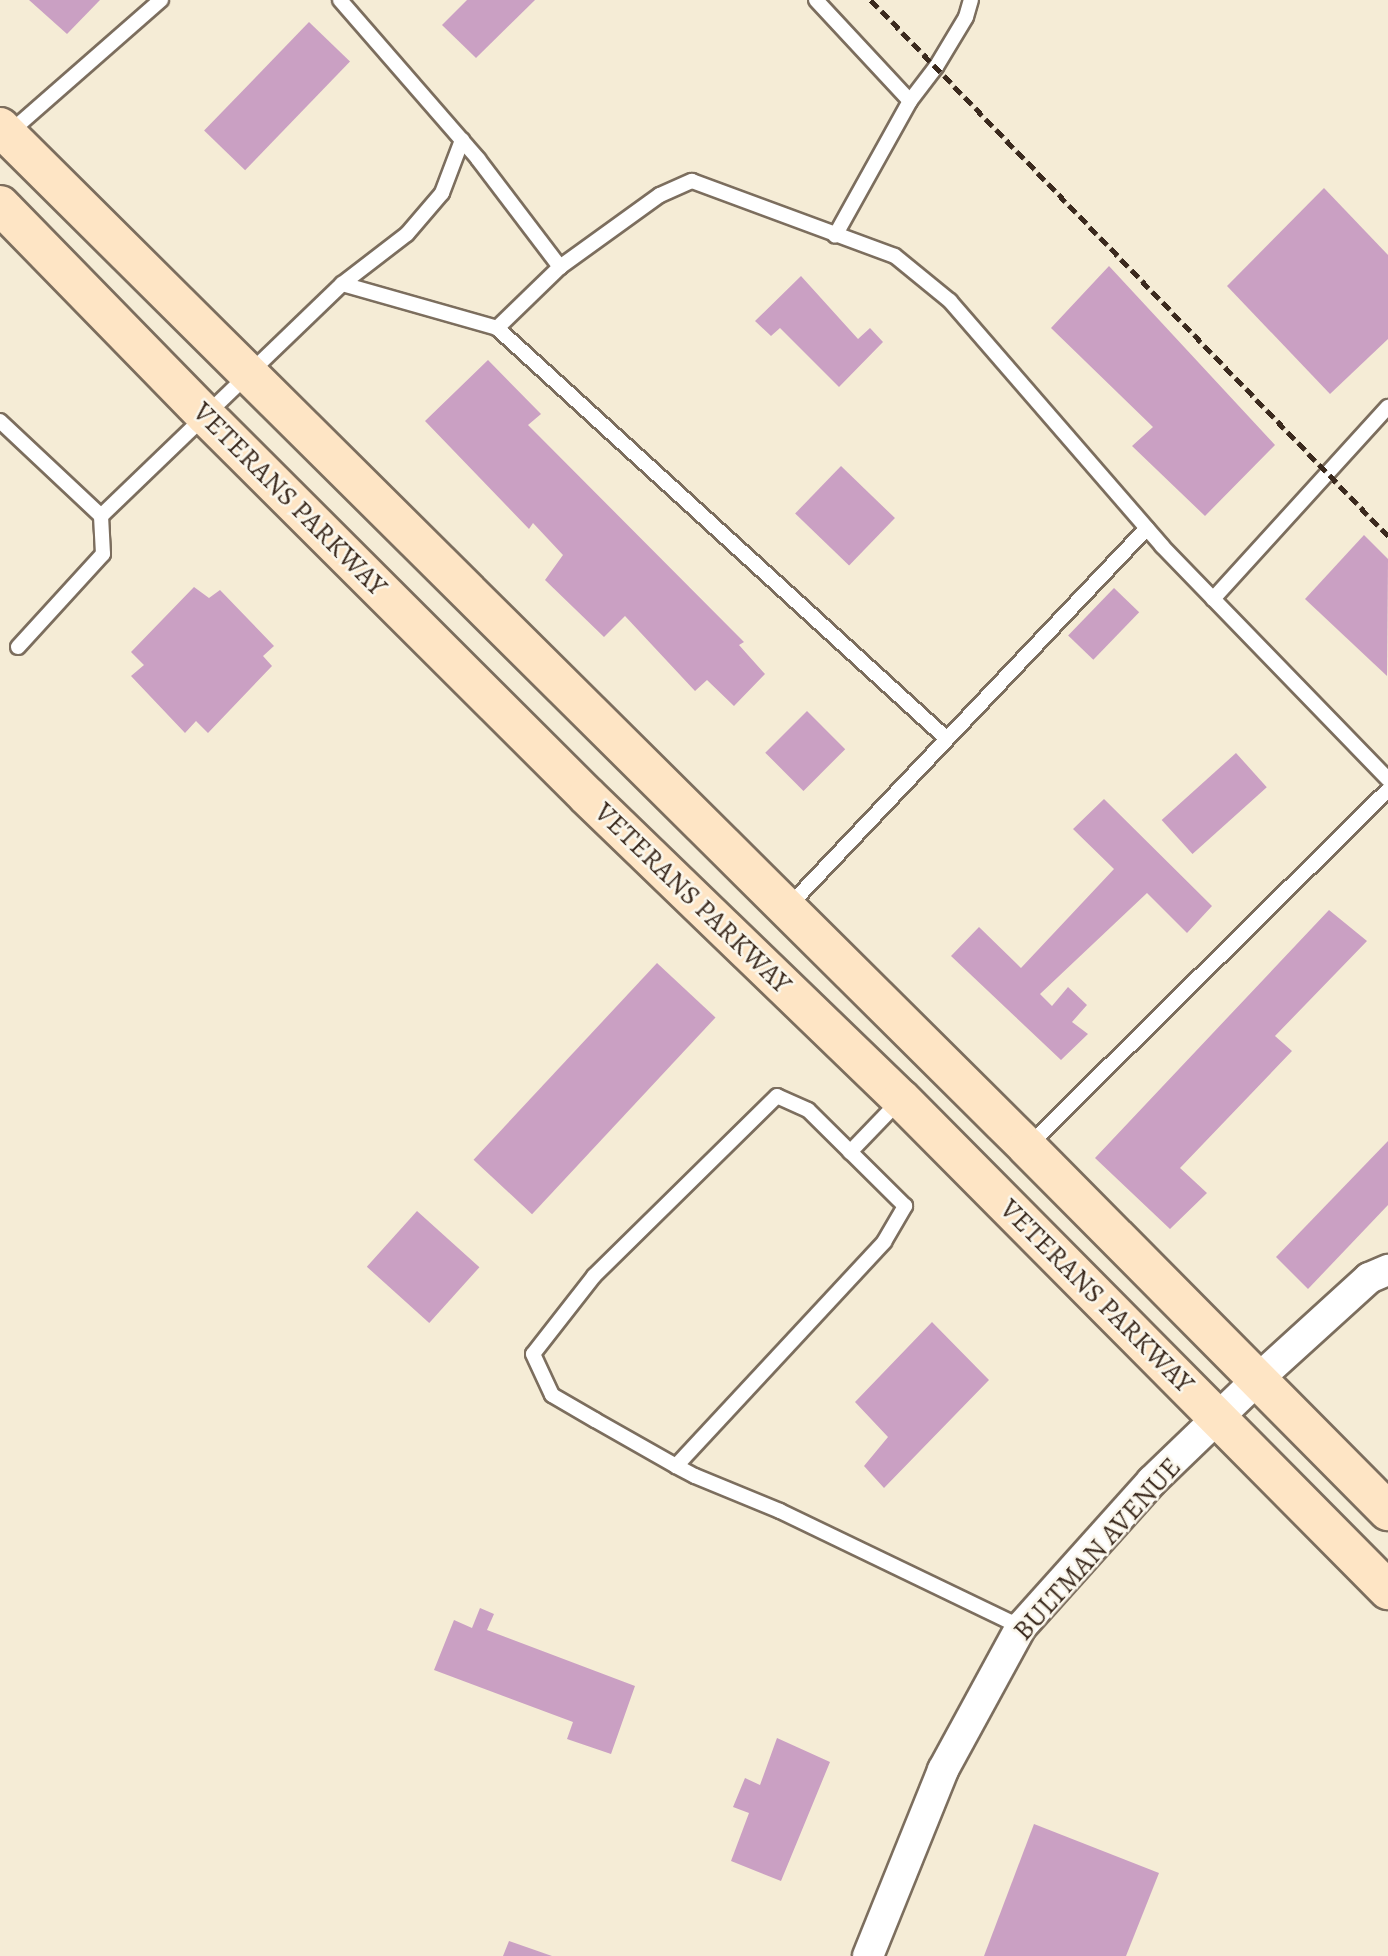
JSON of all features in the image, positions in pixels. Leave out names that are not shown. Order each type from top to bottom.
[{"type":"main road","name":"VETERANS PARKWAY","points":[[4,131],[1027,1147],[1388,1511]]},
{"type":"main road","name":"VETERANS PARKWAY","points":[[0,205],[206,416],[587,796],[901,1099],[1388,1590]]},
{"type":"street","name":"BULTMAN AVENUE","points":[[868,1956],[943,1770],[1021,1627],[1152,1481],[1369,1278],[1388,1270]]},
{"type":"lane","points":[[4,131],[161,0]]},
{"type":"lane","points":[[340,0],[462,140],[560,267]]},
{"type":"lane","points":[[816,0],[910,101]]},
{"type":"lane","points":[[835,236],[910,101],[936,67],[967,17],[971,0]]},
{"type":"lane","points":[[101,516],[342,284],[407,234],[442,193],[462,140]]},
{"type":"lane","points":[[497,328],[560,267],[660,195],[692,181],[895,256],[950,301],[1147,528],[1388,779]]},
{"type":"lane","points":[[342,284],[497,328],[947,739]]},
{"type":"lane","points":[[1213,599],[1388,407]]},
{"type":"lane","points":[[0,421],[101,516],[103,554],[18,647]]},
{"type":"lane","points":[[787,908],[1147,528]]},
{"type":"lane","points":[[1027,1147],[1388,790]]},
{"type":"lane","points":[[676,1466],[884,1242],[905,1206],[808,1110],[777,1096],[594,1276],[533,1354],[552,1395],[676,1466],[1021,1627]]},
{"type":"lane","points":[[850,1152],[901,1099]]},
{"type":"building","points":[[29,0],[100,0],[67,34]]},
{"type":"building","points":[[467,0],[535,0],[476,58],[442,25]]},
{"type":"building","points":[[309,22],[350,62],[245,170],[204,131]]},
{"type":"building","points":[[1324,188],[1388,255],[1388,339],[1330,394],[1227,286]]},
{"type":"building","points":[[1109,266],[1275,445],[1205,516],[1132,446],[1153,427],[1051,328]]},
{"type":"building","points":[[801,276],[858,339],[870,328],[883,342],[839,387],[780,328],[771,336],[755,321]]},
{"type":"building","points":[[488,360],[541,414],[528,425],[744,642],[739,645],[765,674],[734,706],[707,680],[695,691],[625,616],[604,637],[545,580],[563,555],[533,523],[529,529],[425,421]]},
{"type":"building","points":[[841,466],[895,518],[849,566],[795,513]]},
{"type":"building","points":[[1364,535],[1388,559],[1387,676],[1305,599]]},
{"type":"building","points":[[194,587],[209,598],[220,590],[274,646],[263,656],[272,666],[208,733],[196,721],[185,733],[131,676],[144,665],[131,652]]},
{"type":"building","points":[[1114,588],[1139,612],[1093,660],[1068,635]]},
{"type":"building","points":[[807,711],[845,749],[803,791],[765,753]]},
{"type":"building","points":[[1236,753],[1267,787],[1192,854],[1162,820]]},
{"type":"building","points":[[1104,799],[1212,906],[1187,933],[1147,893],[1040,994],[1052,1006],[1068,987],[1087,1005],[1072,1022],[1088,1034],[1061,1060],[951,956],[979,927],[1021,968],[1114,869],[1073,829]]},
{"type":"building","points":[[1329,910],[1367,941],[1275,1036],[1292,1051],[1180,1168],[1207,1193],[1170,1229],[1095,1158]]},
{"type":"building","points":[[657,963],[716,1018],[532,1214],[474,1160]]},
{"type":"building","points":[[1388,1141],[1388,1205],[1308,1289],[1276,1257]]},
{"type":"building","points":[[417,1211],[479,1267],[429,1323],[367,1267]]},
{"type":"building","points":[[932,1322],[989,1380],[884,1488],[864,1466],[888,1437],[855,1402]]},
{"type":"building","points":[[480,1608],[494,1614],[487,1630],[635,1686],[611,1754],[567,1739],[573,1722],[434,1670],[454,1620],[472,1628]]},
{"type":"building","points":[[777,1738],[830,1762],[781,1881],[731,1861],[749,1813],[733,1807],[745,1778],[760,1785]]},
{"type":"building","points":[[1034,1824],[1159,1873],[1126,1956],[984,1956]]},
{"type":"building","points":[[509,1941],[552,1956],[503,1956]]},
{"type":"railway","points":[[871,0],[1388,536]]}]
